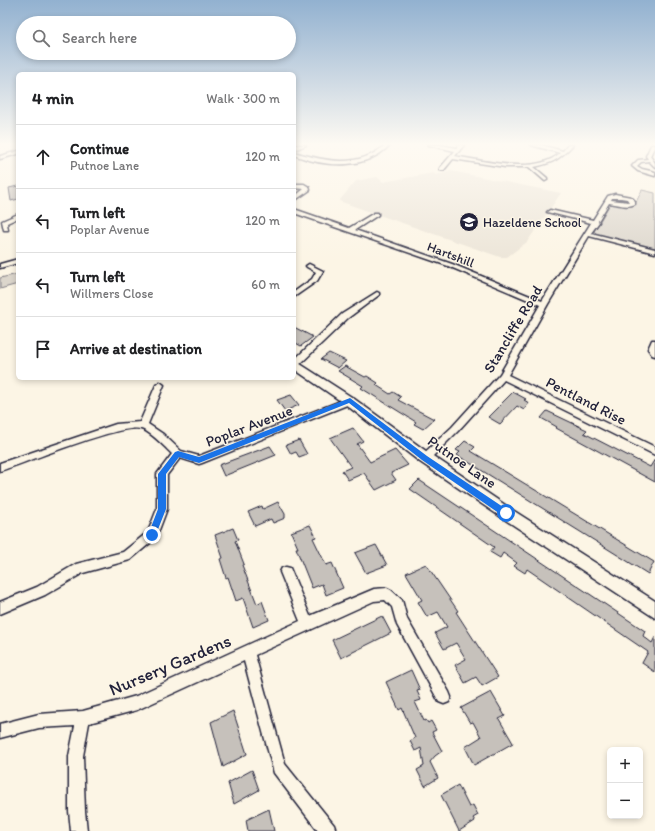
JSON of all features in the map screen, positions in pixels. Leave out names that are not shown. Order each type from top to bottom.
[{"type":"street","points":[[296,186],[304,186],[307,188],[307,190],[296,198]]},
{"type":"street","name":"Stancliffe Road","points":[[425,458],[455,430],[503,376],[544,304],[608,201]]},
{"type":"street","name":"Hartshill","points":[[296,212],[450,265],[544,304]]},
{"type":"street","points":[[550,212],[596,222]]},
{"type":"street","points":[[349,231],[376,214]]},
{"type":"street","points":[[6,229],[4,222],[16,217]]},
{"type":"street","points":[[588,234],[655,251]]},
{"type":"street","points":[[0,266],[16,262]]},
{"type":"street","points":[[296,294],[315,280],[320,271],[309,266]]},
{"type":"street","points":[[296,362],[345,316],[377,294]]},
{"type":"street","points":[[655,342],[652,349],[655,353]]},
{"type":"street","name":"Putnoe Lane","points":[[296,365],[350,401],[425,458],[506,513],[655,610]]},
{"type":"street","name":"Pentland Rise","points":[[503,376],[655,452]]},
{"type":"street","points":[[0,467],[116,427],[143,425],[160,385]]},
{"type":"street","name":"Poplar Avenue","points":[[143,425],[160,437],[178,454],[199,460],[350,401]]},
{"type":"street","points":[[0,608],[41,591],[80,568],[126,556],[152,535],[162,509],[162,474],[178,454]]},
{"type":"street","points":[[286,572],[307,624]]},
{"type":"street","name":"Nursery Gardens","points":[[0,731],[39,721],[83,718],[137,703],[307,624],[374,595],[387,594],[398,604],[401,621],[444,697]]},
{"type":"street","name":"Nursery Gardens","points":[[248,652],[279,768],[328,831]]},
{"type":"street","points":[[79,831],[76,756],[83,718]]},
{"type":"shaded area","name":"Hazeldene School","points":[[354,184],[515,184],[561,193],[527,242],[507,257],[500,257],[339,201]]},
{"type":"shaded area","points":[[642,190],[655,193],[655,249],[598,235],[594,231],[613,199],[618,198],[636,202]]},
{"type":"shaded area","points":[[16,274],[16,285],[0,289],[0,278]]},
{"type":"building","points":[[16,186],[16,200],[11,201],[9,188]]},
{"type":"building","points":[[296,328],[313,337],[301,346],[296,343]]},
{"type":"building","points":[[329,353],[346,361],[338,368],[321,359]]},
{"type":"building","points":[[345,366],[365,377],[367,376],[378,383],[376,385],[390,394],[393,392],[401,397],[398,400],[434,419],[423,429],[414,424],[416,422],[361,388],[363,386],[338,371]]},
{"type":"building","points":[[513,392],[526,399],[524,400],[529,403],[524,410],[517,406],[500,424],[488,417]]},
{"type":"building","points":[[291,395],[299,405],[285,411],[277,400]]},
{"type":"building","points":[[547,411],[587,430],[584,433],[650,467],[655,459],[655,482],[556,428],[557,427],[541,418]]},
{"type":"building","points":[[353,428],[363,441],[357,444],[370,462],[395,450],[408,465],[391,473],[396,480],[376,490],[364,473],[348,480],[342,471],[351,467],[330,438]]},
{"type":"building","points":[[299,440],[307,454],[299,457],[296,452],[291,454],[286,445]]},
{"type":"building","points":[[465,441],[475,447],[471,451],[654,562],[648,574],[457,455],[460,452],[456,450]]},
{"type":"building","points":[[270,446],[276,455],[224,476],[219,465]]},
{"type":"building","points":[[419,480],[645,631],[643,636],[652,643],[655,637],[655,672],[642,663],[648,652],[527,569],[525,573],[514,566],[517,563],[503,553],[500,558],[490,552],[494,547],[410,489]]},
{"type":"building","points":[[278,502],[285,514],[285,518],[273,523],[271,519],[255,526],[248,512],[262,506],[263,509]]},
{"type":"building","points":[[310,525],[316,537],[313,538],[326,565],[332,563],[343,588],[326,595],[322,584],[312,588],[291,532]]},
{"type":"building","points":[[233,528],[238,540],[235,541],[244,564],[242,565],[257,604],[262,601],[269,620],[253,627],[243,598],[236,601],[228,577],[226,578],[220,559],[223,558],[215,535]]},
{"type":"building","points":[[376,545],[387,565],[366,573],[355,553]]},
{"type":"building","points":[[426,564],[458,611],[456,612],[498,677],[482,686],[476,677],[465,683],[455,665],[466,659],[456,643],[444,649],[435,633],[447,627],[438,612],[427,617],[418,602],[422,600],[406,573]]},
{"type":"building","points":[[382,616],[391,633],[341,658],[332,640]]},
{"type":"building","points":[[411,670],[420,690],[417,691],[421,700],[415,702],[424,721],[426,720],[428,723],[431,721],[436,730],[432,732],[442,751],[430,762],[438,778],[425,786],[417,770],[424,766],[421,748],[415,751],[410,741],[415,738],[402,708],[399,710],[386,682]]},
{"type":"building","points":[[491,692],[505,716],[499,719],[513,743],[474,765],[465,747],[481,737],[473,722],[470,723],[461,708]]},
{"type":"building","points":[[233,711],[247,754],[223,767],[211,722]]},
{"type":"building","points":[[252,770],[259,790],[234,804],[228,783]]},
{"type":"building","points":[[458,785],[469,807],[473,805],[478,815],[473,818],[475,821],[459,831],[441,795]]},
{"type":"building","points":[[269,809],[274,831],[248,831],[246,820]]},
{"type":"place","name":"Hazeldene School","points":[[469,222]]},
{"type":"route","points":[[152,535],[162,509],[162,474],[178,454],[199,460],[350,401],[425,458],[506,513]]}]
